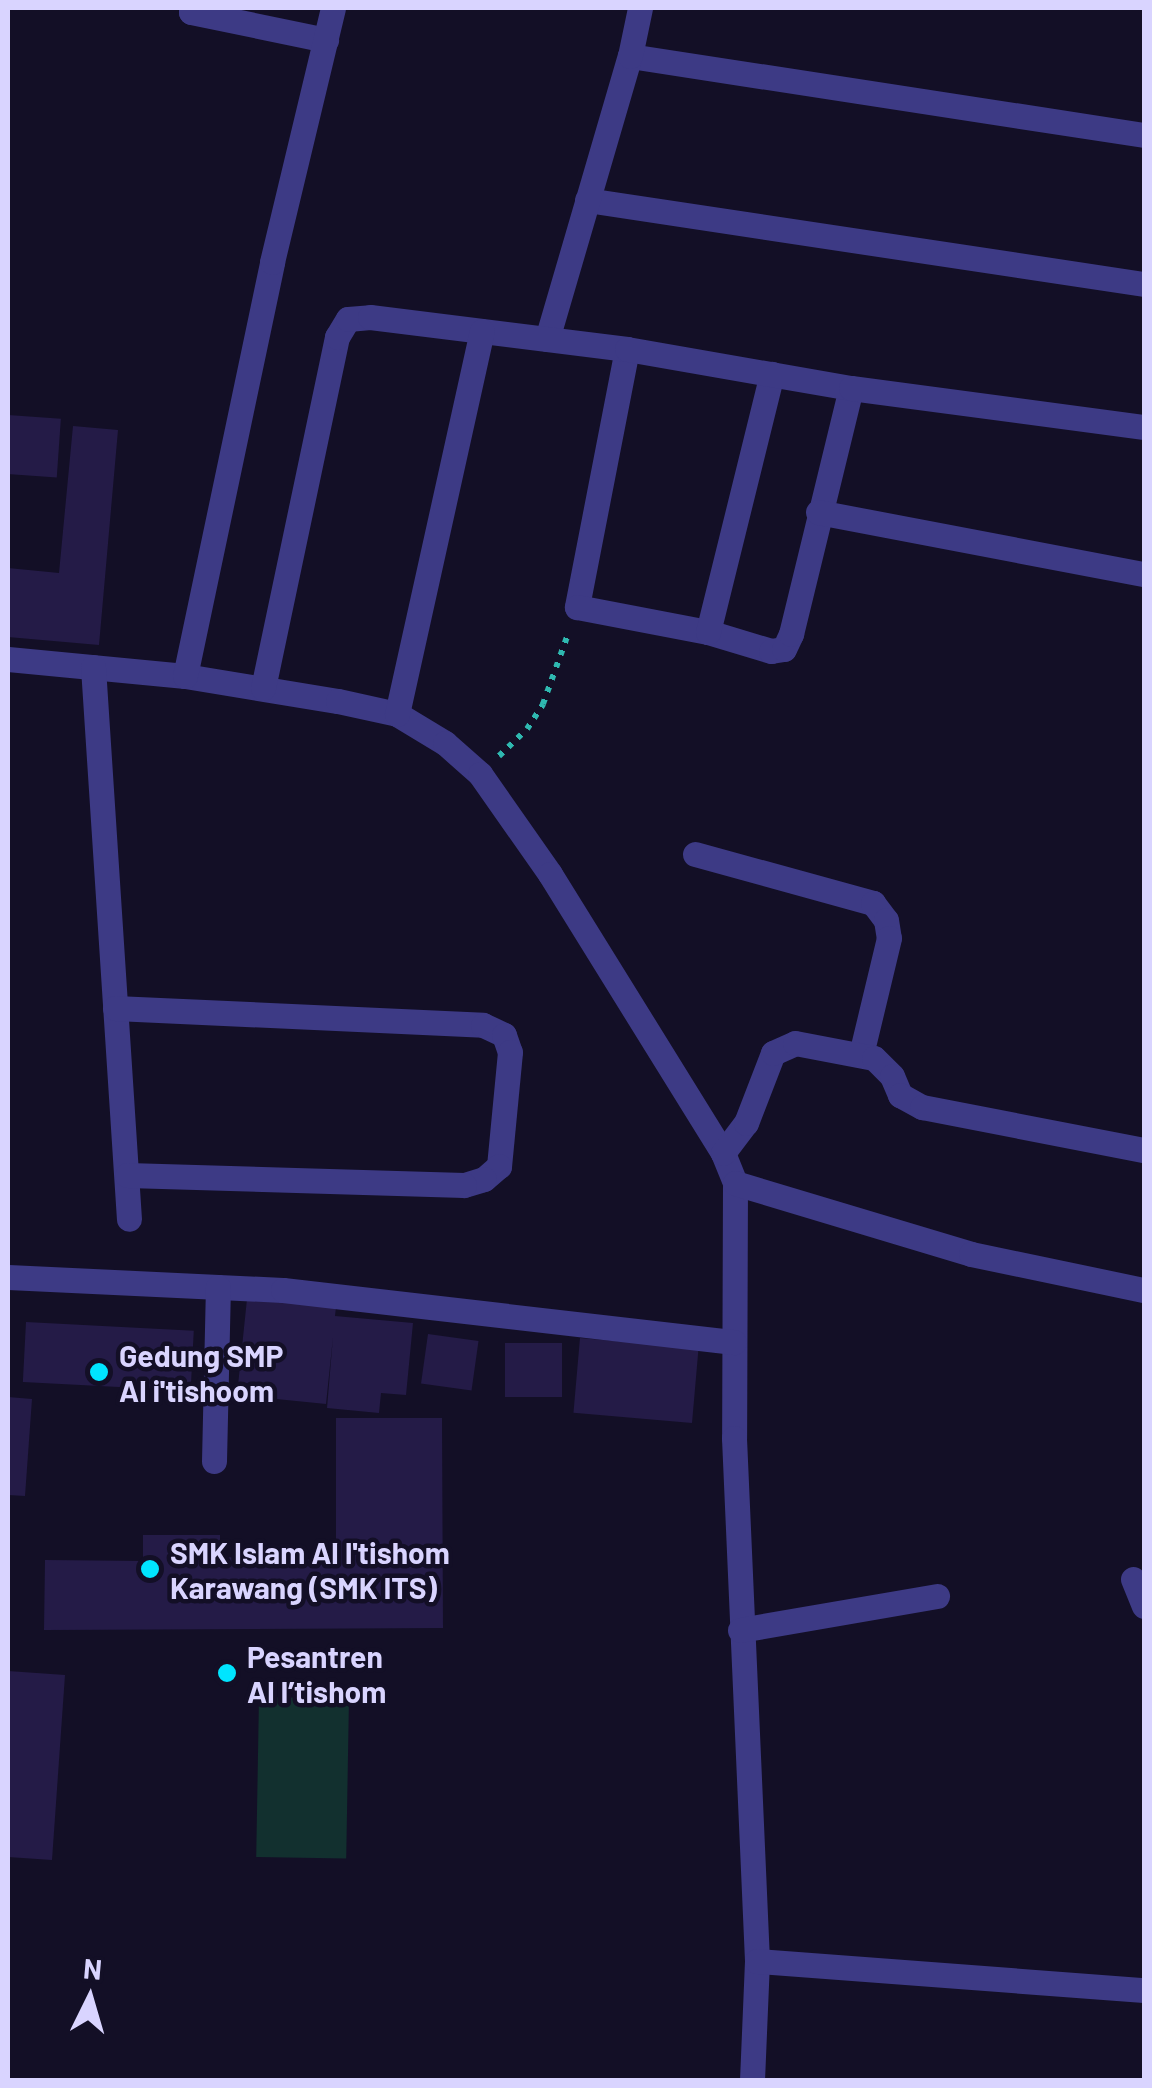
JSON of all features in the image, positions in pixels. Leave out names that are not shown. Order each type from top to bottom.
[{"type":"street","points":[[185,676],[272,262],[333,8]]},
{"type":"street","points":[[547,339],[630,56],[640,8]]},
{"type":"street","points":[[183,9],[326,40]]},
{"type":"street","points":[[630,56],[1144,135]]},
{"type":"street","points":[[588,200],[1144,284]]},
{"type":"street","points":[[262,688],[340,327],[360,316],[627,349],[851,388],[1144,427]]},
{"type":"street","points":[[397,714],[482,331]]},
{"type":"street","points":[[627,349],[577,606],[708,632],[771,651],[784,649],[851,388]]},
{"type":"street","points":[[708,632],[772,374]]},
{"type":"street","points":[[818,512],[1144,574]]},
{"type":"street","points":[[8,659],[185,676],[262,688],[397,714],[445,743],[480,774],[550,874],[724,1153],[735,1183],[740,1630],[757,1961],[752,2080]]},
{"type":"street","points":[[92,667],[129,1220]]},
{"type":"street","points":[[696,854],[872,903],[886,920],[889,938],[861,1055]]},
{"type":"street","points":[[115,1008],[483,1025],[504,1034],[510,1052],[499,1166],[484,1179],[464,1185],[126,1174]]},
{"type":"street","points":[[724,1153],[746,1123],[766,1066],[781,1046],[811,1044],[861,1055],[884,1066],[900,1095],[922,1108],[1144,1150]]},
{"type":"street","points":[[735,1183],[971,1254],[1144,1290]]},
{"type":"street","points":[[8,1276],[218,1287],[472,1310],[734,1342]]},
{"type":"street","points":[[214,1460],[218,1287]]},
{"type":"street","points":[[1133,1579],[1144,1606]]},
{"type":"street","points":[[740,1630],[938,1596]]},
{"type":"street","points":[[757,1961],[1144,1990]]},
{"type":"path","points":[[480,774],[527,729],[543,704],[577,606]]},
{"type":"green space","points":[[259,1697],[349,1699],[346,1859],[256,1857]]},
{"type":"building","points":[[8,415],[61,419],[57,478],[8,474]]},
{"type":"building","points":[[73,426],[118,430],[99,645],[8,637],[8,568],[59,573]]},
{"type":"building","points":[[247,1299],[336,1307],[335,1316],[413,1323],[406,1395],[381,1393],[379,1413],[327,1408],[333,1337],[326,1404],[237,1395]]},
{"type":"building","points":[[26,1322],[194,1331],[191,1391],[23,1382]]},
{"type":"building","points":[[428,1334],[479,1341],[472,1391],[421,1384]]},
{"type":"building","points":[[580,1338],[699,1348],[692,1423],[573,1413]]},
{"type":"building","points":[[505,1343],[562,1343],[562,1397],[505,1397]]},
{"type":"building","points":[[8,1397],[32,1399],[25,1496],[8,1495]]},
{"type":"building","points":[[336,1418],[442,1418],[443,1628],[44,1630],[45,1560],[143,1561],[143,1535],[220,1535],[220,1557],[336,1560]]},
{"type":"building","points":[[8,1671],[65,1675],[52,1860],[8,1857]]},
{"type":"place","name":"Gedung SMP Al i'tishoom","points":[[99,1372]]},
{"type":"place","name":"SMK Islam Al I'tishom Karawang (SMK ITS)","points":[[150,1569]]},
{"type":"place","name":"Pesantren Al I’tishom","points":[[227,1673]]}]
